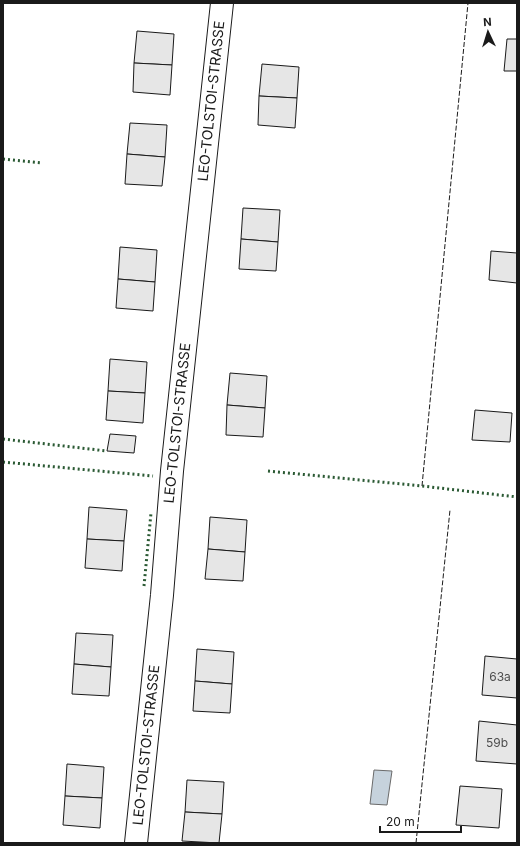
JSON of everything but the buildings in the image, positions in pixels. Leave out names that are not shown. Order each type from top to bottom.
[{"type":"street","name":"LEO-TOLSTOI-STRASSE","points":[[136,843],[162,595],[172,471],[222,3]]},
{"type":"shaded area","points":[[374,770],[392,771],[387,805],[370,804]]},
{"type":"hedge","points":[[3,159],[42,163]]},
{"type":"hedge","points":[[3,439],[107,451]]},
{"type":"hedge","points":[[3,462],[153,476]]},
{"type":"hedge","points":[[268,471],[517,497]]},
{"type":"hedge","points":[[144,586],[151,513]]},
{"type":"fence","points":[[422,486],[468,3]]},
{"type":"fence","points":[[416,843],[450,510]]}]
